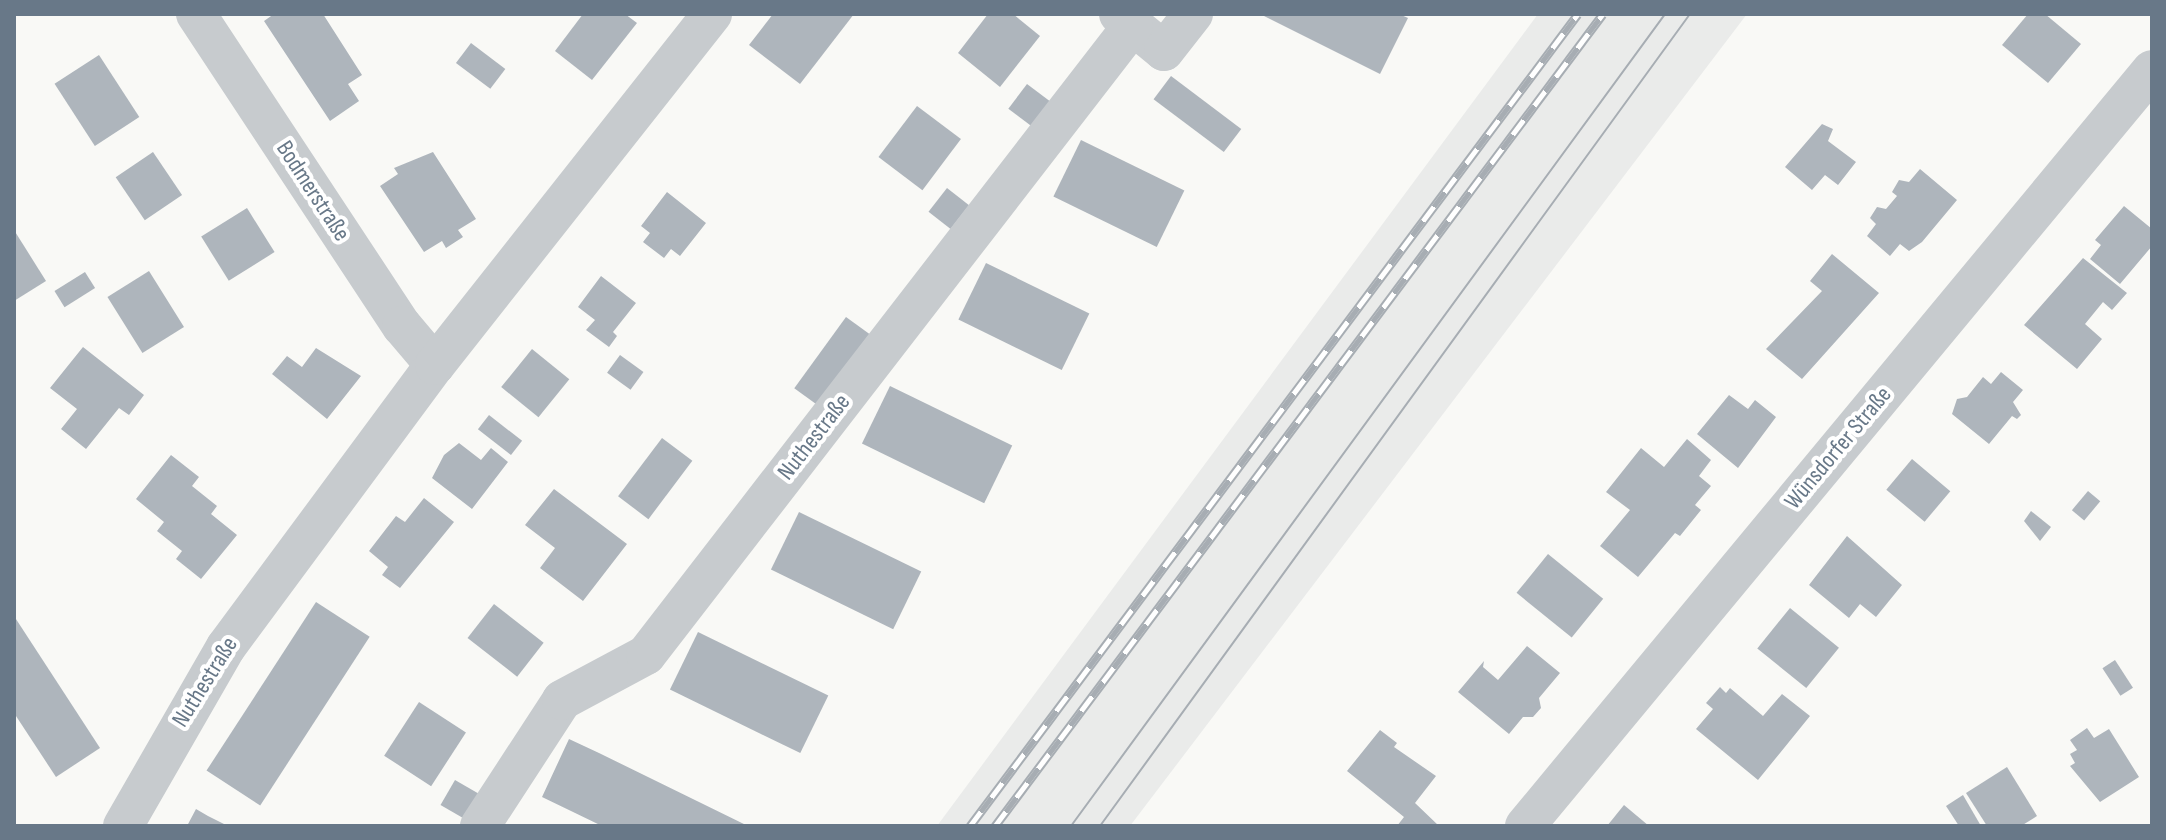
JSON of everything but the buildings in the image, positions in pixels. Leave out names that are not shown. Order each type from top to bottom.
[{"type":"street","name":"Bodmerstraße","points":[[196,14],[402,326],[435,365]]},
{"type":"street","name":"Nuthestraße","points":[[123,826],[226,647],[435,365],[712,14]]},
{"type":"street","name":"Nuthestraße","points":[[480,826],[562,700],[646,655],[1126,20],[1164,51],[1193,14]]},
{"type":"street","name":"Wünsdorfer Straße","points":[[1525,826],[2146,90]]},
{"type":"shaded area","points":[[1538,14],[1747,14],[1130,826],[937,826]]},
{"type":"tram line","points":[[1071,826],[1665,14]]},
{"type":"tram line","points":[[1100,826],[1690,14]]},
{"type":"railway","points":[[970,826],[1578,14]]},
{"type":"railway","points":[[995,826],[1603,14]]}]
